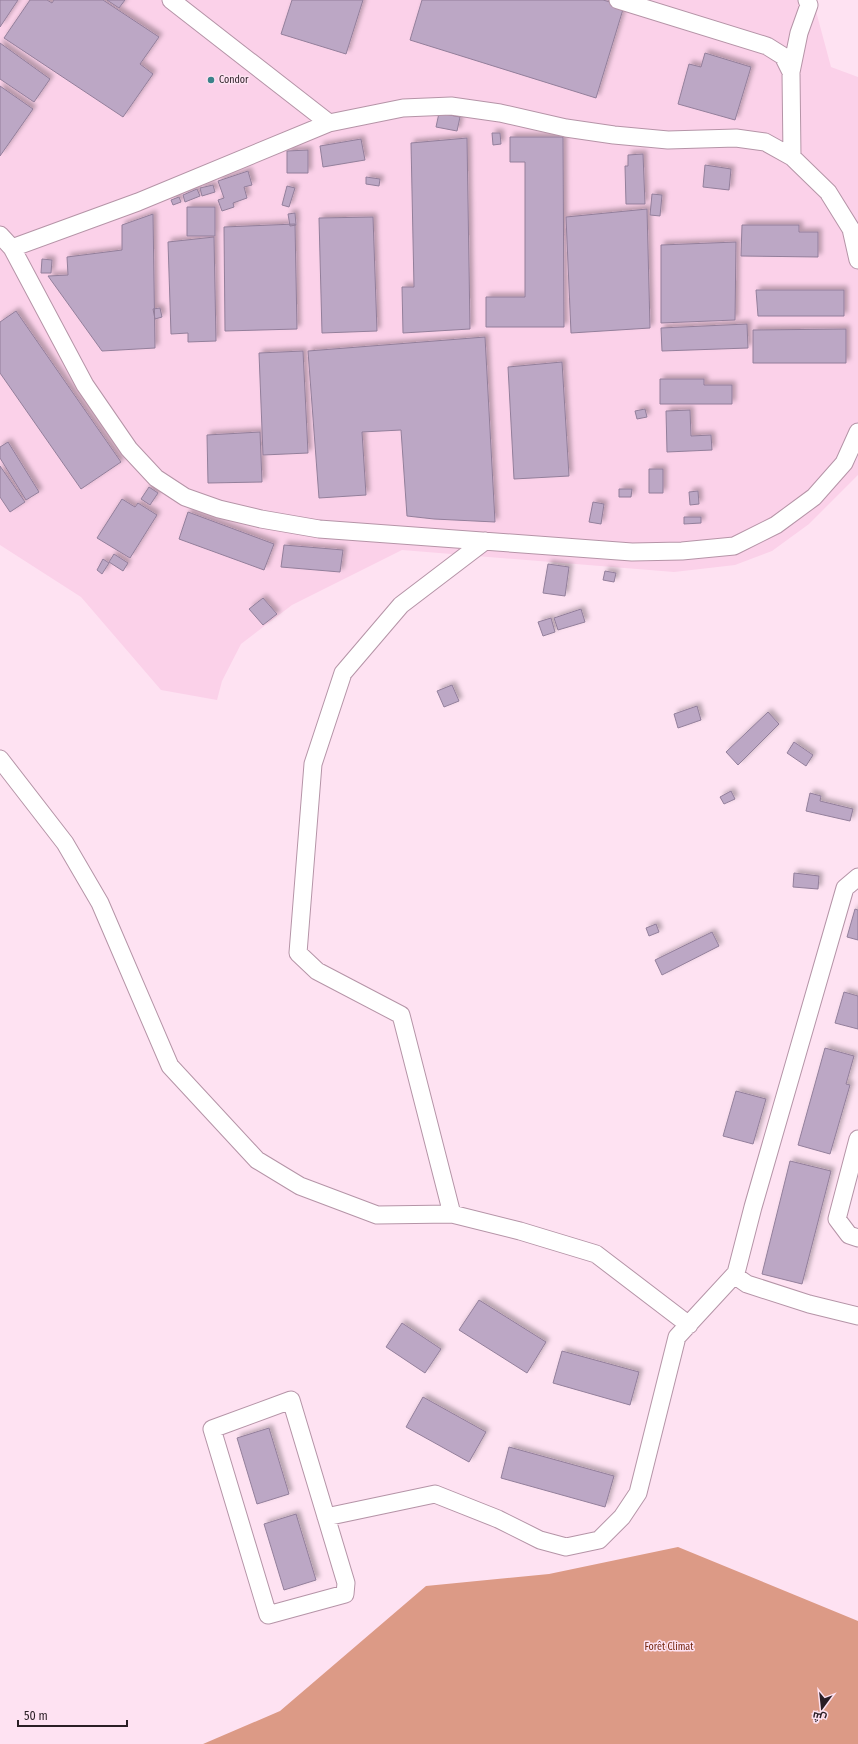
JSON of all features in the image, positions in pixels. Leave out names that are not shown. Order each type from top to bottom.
[{"type":"lane","points":[[171,0],[329,123]]},
{"type":"lane","points":[[618,0],[767,46],[783,56],[791,72]]},
{"type":"lane","points":[[792,157],[791,72],[799,33],[809,5],[806,0]]},
{"type":"lane","points":[[12,248],[138,202],[329,123],[403,108],[451,106],[500,113],[566,128],[614,135],[668,140],[736,138],[765,142],[792,157],[828,192],[851,229],[858,260]]},
{"type":"lane","points":[[0,235],[12,248],[89,392],[129,449],[156,478],[185,497],[219,509],[261,519],[319,529],[632,552],[682,551],[734,546],[776,525],[814,497],[844,463],[858,432]]},
{"type":"lane","points":[[452,1214],[401,1015],[317,971],[298,953],[313,764],[343,673],[401,605],[485,541]]},
{"type":"lane","points":[[0,759],[65,843],[100,903],[170,1066],[257,1160],[300,1186],[377,1215],[452,1214],[520,1231],[596,1254],[689,1325]]},
{"type":"lane","points":[[326,1517],[435,1494],[474,1508],[540,1540],[566,1547],[599,1540],[622,1517],[638,1493],[677,1337],[736,1273],[753,1207],[845,888],[858,877]]},
{"type":"lane","points":[[858,1139],[837,1220],[849,1235],[858,1238]]},
{"type":"lane","points":[[734,1275],[747,1284],[809,1304],[858,1316]]},
{"type":"lane","points":[[290,1400],[326,1517],[346,1583],[345,1594],[268,1615],[212,1429],[290,1400]]},
{"type":"shaded area","points":[[0,0],[813,0],[831,67],[858,77],[858,475],[809,524],[772,551],[735,565],[674,572],[402,550],[292,605],[241,644],[222,681],[217,700],[161,690],[81,597],[0,545]]},
{"type":"green space","name":"Forêt Climat","points":[[678,1547],[858,1621],[858,1744],[203,1744],[280,1711],[426,1586],[549,1574]]},
{"type":"building","points":[[0,0],[18,0],[0,27]]},
{"type":"building","points":[[30,0],[47,0],[52,3],[54,0],[103,0],[159,37],[140,64],[153,74],[123,117],[4,38]]},
{"type":"building","points":[[107,0],[125,0],[119,8]]},
{"type":"building","points":[[292,0],[363,0],[346,54],[281,34]]},
{"type":"building","points":[[422,0],[603,0],[624,6],[596,98],[410,40]]},
{"type":"building","points":[[0,43],[50,79],[34,102],[0,79]]},
{"type":"building","points":[[705,53],[751,67],[735,120],[678,104],[689,64],[701,67]]},
{"type":"building","points":[[0,86],[33,109],[0,156]]},
{"type":"building","points":[[439,113],[460,117],[457,131],[436,127]]},
{"type":"building","points":[[492,133],[500,133],[501,144],[493,145]]},
{"type":"building","points":[[510,137],[563,137],[564,327],[486,327],[486,297],[525,297],[525,162],[510,162]]},
{"type":"building","points":[[467,138],[470,329],[403,333],[402,287],[414,287],[411,143]]},
{"type":"building","points":[[361,139],[365,160],[323,167],[320,146]]},
{"type":"building","points":[[308,150],[308,173],[287,173],[287,151]]},
{"type":"building","points":[[643,154],[645,204],[626,204],[625,166],[628,166],[628,155]]},
{"type":"building","points":[[705,165],[731,169],[729,190],[703,187]]},
{"type":"building","points":[[248,171],[252,185],[244,187],[247,198],[233,203],[234,207],[222,211],[218,200],[224,198],[218,181]]},
{"type":"building","points":[[366,177],[380,179],[379,186],[366,184]]},
{"type":"building","points":[[213,185],[215,192],[202,196],[200,188]]},
{"type":"building","points":[[287,186],[295,188],[289,207],[282,205]]},
{"type":"building","points":[[197,189],[200,196],[185,202],[183,195]]},
{"type":"building","points":[[652,194],[662,195],[660,216],[650,215]]},
{"type":"building","points":[[179,197],[181,202],[173,205],[171,200]]},
{"type":"building","points":[[187,207],[215,207],[215,236],[187,236]]},
{"type":"building","points":[[647,209],[650,328],[571,333],[566,217]]},
{"type":"building","points":[[295,213],[296,225],[290,226],[288,214]]},
{"type":"building","points":[[153,214],[155,348],[102,351],[48,276],[68,275],[67,257],[122,250],[122,225]]},
{"type":"building","points":[[373,217],[377,331],[322,333],[319,218]]},
{"type":"building","points":[[295,224],[297,329],[225,331],[224,227]]},
{"type":"building","points":[[742,225],[799,225],[799,232],[818,232],[818,257],[741,256]]},
{"type":"building","points":[[214,237],[216,341],[188,342],[188,333],[171,334],[168,242]]},
{"type":"building","points":[[736,242],[735,320],[661,323],[661,245]]},
{"type":"building","points":[[42,259],[52,260],[51,273],[41,273]]},
{"type":"building","points":[[756,290],[844,290],[844,316],[758,316]]},
{"type":"building","points":[[160,308],[162,317],[155,319],[153,309]]},
{"type":"building","points":[[16,311],[121,462],[81,489],[0,373],[0,322]]},
{"type":"building","points":[[747,324],[748,348],[662,351],[661,328]]},
{"type":"building","points":[[846,329],[846,363],[753,363],[753,330]]},
{"type":"building","points":[[485,337],[495,522],[407,516],[401,430],[362,432],[366,495],[319,498],[308,351]]},
{"type":"building","points":[[303,351],[308,453],[263,455],[259,353]]},
{"type":"building","points":[[562,362],[569,476],[514,479],[508,367]]},
{"type":"building","points":[[660,379],[704,379],[704,385],[732,385],[732,404],[660,404]]},
{"type":"building","points":[[645,409],[647,417],[637,419],[635,411]]},
{"type":"building","points":[[690,410],[691,436],[711,435],[712,450],[667,452],[666,411]]},
{"type":"building","points":[[260,432],[262,482],[208,483],[207,435]]},
{"type":"building","points":[[8,442],[39,492],[26,500],[0,458],[0,447]]},
{"type":"building","points":[[0,466],[25,502],[10,512],[0,497]]},
{"type":"building","points":[[649,469],[663,469],[663,493],[649,493]]},
{"type":"building","points":[[149,487],[158,493],[150,505],[141,499]]},
{"type":"building","points":[[619,489],[632,489],[631,497],[619,497]]},
{"type":"building","points":[[698,491],[699,504],[690,505],[689,492]]},
{"type":"building","points":[[122,499],[135,507],[138,503],[157,515],[130,558],[97,538]]},
{"type":"building","points":[[593,502],[604,504],[601,524],[589,522]]},
{"type":"building","points":[[188,512],[274,544],[264,570],[179,539]]},
{"type":"building","points":[[684,517],[701,517],[701,523],[684,524]]},
{"type":"building","points":[[284,545],[343,550],[340,572],[281,567]]},
{"type":"building","points":[[114,554],[128,563],[123,571],[109,562]]},
{"type":"building","points":[[103,559],[109,563],[102,574],[97,570]]},
{"type":"building","points":[[548,564],[569,567],[565,596],[543,593]]},
{"type":"building","points":[[605,571],[616,573],[614,582],[603,580]]},
{"type":"building","points":[[263,598],[277,614],[263,625],[249,609]]},
{"type":"building","points":[[581,609],[585,622],[558,630],[554,618]]},
{"type":"building","points":[[551,618],[555,632],[543,636],[538,622]]},
{"type":"building","points":[[452,685],[459,701],[444,707],[437,691]]},
{"type":"building","points":[[697,706],[701,720],[678,728],[674,714]]},
{"type":"building","points":[[768,712],[779,724],[738,765],[726,752]]},
{"type":"building","points":[[794,742],[813,755],[806,766],[787,753]]},
{"type":"building","points":[[731,791],[735,799],[724,804],[720,797]]},
{"type":"building","points":[[810,793],[821,796],[820,801],[853,809],[850,821],[806,811]]},
{"type":"building","points":[[794,873],[819,876],[818,889],[793,887]]},
{"type":"building","points":[[855,909],[858,910],[858,940],[847,937]]},
{"type":"building","points":[[656,924],[659,932],[649,936],[646,928]]},
{"type":"building","points":[[712,932],[719,946],[662,975],[655,960]]},
{"type":"building","points":[[844,992],[858,996],[858,1029],[835,1023]]},
{"type":"building","points":[[825,1048],[854,1056],[846,1084],[850,1085],[830,1154],[798,1145]]},
{"type":"building","points":[[736,1091],[766,1099],[753,1144],[723,1136]]},
{"type":"building","points":[[790,1161],[831,1171],[802,1284],[762,1274]]},
{"type":"building","points":[[479,1300],[546,1342],[527,1373],[459,1330]]},
{"type":"building","points":[[402,1323],[441,1349],[425,1373],[386,1347]]},
{"type":"building","points":[[562,1351],[639,1372],[630,1405],[553,1383]]},
{"type":"building","points":[[423,1397],[486,1432],[469,1462],[406,1427]]},
{"type":"building","points":[[269,1428],[289,1494],[257,1504],[237,1438]]},
{"type":"building","points":[[509,1447],[614,1476],[605,1507],[501,1478]]},
{"type":"building","points":[[296,1514],[316,1580],[284,1590],[264,1524]]},
{"type":"place","name":"Condor","points":[[211,80]]}]
